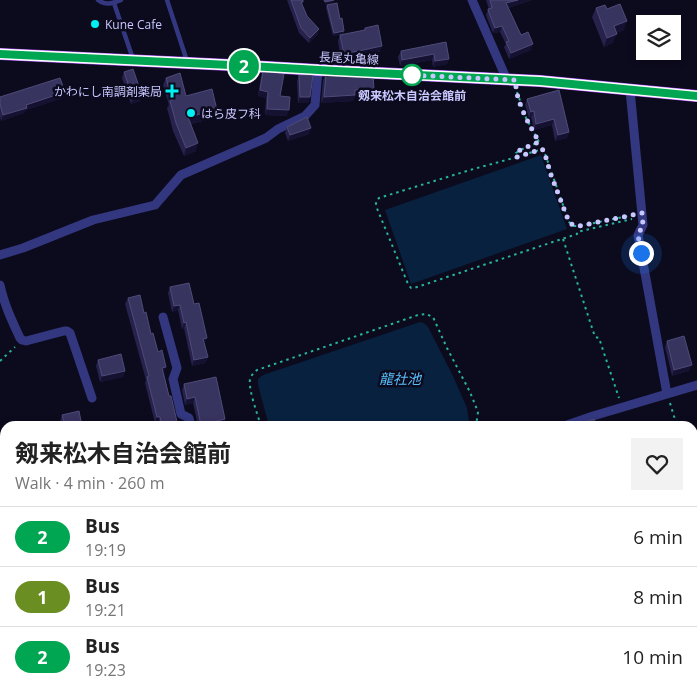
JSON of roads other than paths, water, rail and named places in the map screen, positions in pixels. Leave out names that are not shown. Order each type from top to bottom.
[{"type":"main road","name":"長尾丸亀線","points":[[0,54],[540,81],[697,96]]},
{"type":"street","points":[[472,0],[512,80]]},
{"type":"street","points":[[0,255],[23,248],[93,220],[155,205],[182,175],[266,138],[278,129],[305,116],[315,105],[318,70]]},
{"type":"street","points":[[630,90],[643,225],[638,235],[667,394]]},
{"type":"street","points":[[0,285],[11,319],[22,340],[26,341],[64,330],[70,333],[92,398]]},
{"type":"street","points":[[163,317],[177,368],[173,380],[181,414],[189,418],[190,421]]},
{"type":"street","points":[[580,421],[697,385]]},
{"type":"lane","points":[[98,0],[104,4],[122,0]]},
{"type":"lane","points":[[167,0],[188,63]]},
{"type":"lane","points":[[114,3],[134,60]]},
{"type":"water","points":[[541,155],[567,229],[411,284],[385,210]]},
{"type":"water","name":"龍社池","points":[[420,322],[428,327],[453,376],[467,408],[469,421],[268,421],[258,385],[258,379],[263,375]]},
{"type":"place","name":"Kune Cafe","points":[[95,24]]},
{"type":"place","name":"剱来松木自治会館前","points":[[412,75]]},
{"type":"place","name":"かわにし南調剤薬局","points":[[172,91]]},
{"type":"place","name":"はら皮フ科","points":[[191,113]]}]
